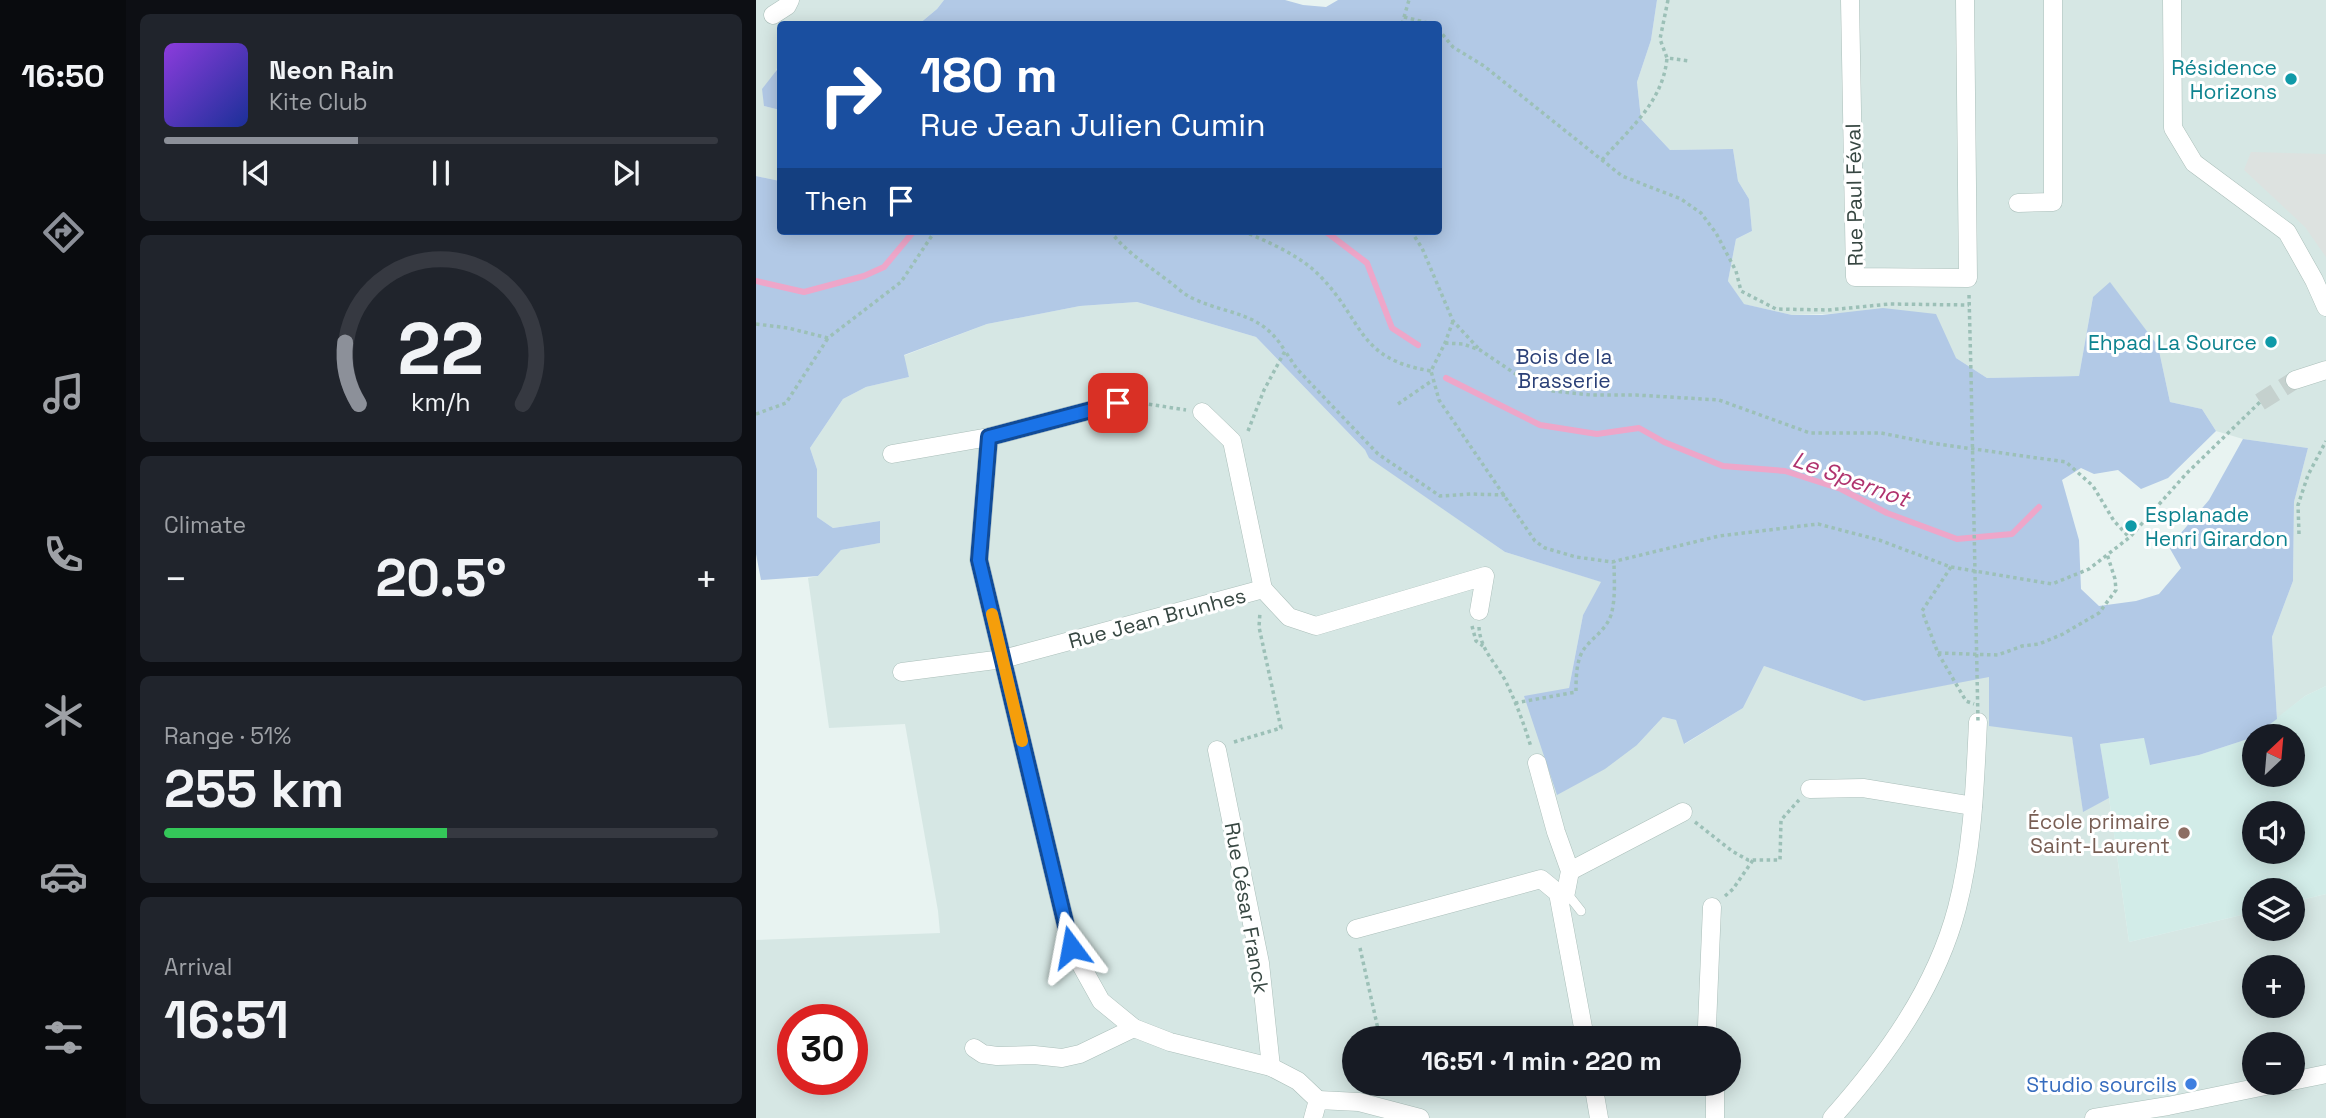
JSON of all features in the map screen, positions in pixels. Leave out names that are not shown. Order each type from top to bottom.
[{"type":"street","points":[[773,15],[787,6],[790,0]]},
{"type":"street","name":"Rue Paul Féval","points":[[1850,0],[1855,277],[1968,278]]},
{"type":"street","points":[[1965,0],[1968,278]]},
{"type":"street","points":[[2018,203],[2053,202],[2053,0]]},
{"type":"street","points":[[2172,0],[2173,128],[2194,163],[2287,232],[2326,307]]},
{"type":"street","points":[[2295,380],[2326,370]]},
{"type":"street","points":[[892,454],[989,437],[1118,403]]},
{"type":"street","points":[[1202,412],[1232,441],[1263,589]]},
{"type":"street","points":[[989,437],[979,560],[1071,947],[1101,1001],[1134,1028],[1170,1042],[1270,1067],[1298,1081],[1318,1100],[1359,1102],[1420,1118]]},
{"type":"street","name":"Rue Jean Brunhes","points":[[902,671],[1003,659],[1263,589],[1289,617],[1316,626],[1485,576],[1476,616]]},
{"type":"street","points":[[1832,1118],[1865,1079],[1898,1033],[1922,996],[1943,951],[1957,907],[1973,806],[1978,722]]},
{"type":"street","name":"Rue César Franck","points":[[1217,750],[1260,963],[1270,1067]]},
{"type":"street","points":[[1537,763],[1570,872],[1563,897],[1582,1026]]},
{"type":"street","points":[[1810,789],[1863,788],[1973,806]]},
{"type":"street","points":[[1570,872],[1683,812]]},
{"type":"street","points":[[1356,929],[1541,879],[1563,897]]},
{"type":"street","points":[[1707,1026],[1712,907]]},
{"type":"street","points":[[974,1048],[983,1054],[997,1056],[1034,1055],[1062,1058],[1080,1054],[1134,1028]]},
{"type":"street","points":[[2305,1078],[2326,1074]]},
{"type":"street","points":[[2094,1118],[2170,1112],[2242,1093]]},
{"type":"street","points":[[1595,1096],[1599,1118]]},
{"type":"street","points":[[1714,1118],[1715,1096]]},
{"type":"street","points":[[1313,1118],[1318,1100]]},
{"type":"lane","points":[[1563,897],[1581,911]]},
{"type":"path","points":[[1403,21],[1409,0]]},
{"type":"path","points":[[1602,160],[1654,102],[1665,76],[1667,58],[1660,39],[1668,0]]},
{"type":"path","points":[[1404,18],[1418,21]]},
{"type":"path","points":[[1442,34],[1453,47],[1484,66],[1622,176],[1681,199],[1702,213],[1736,271],[1741,291],[1776,309],[1828,310],[1890,304],[1969,305]]},
{"type":"path","points":[[1667,58],[1690,61]]},
{"type":"path","points":[[756,414],[786,403],[828,338],[901,282],[932,235]]},
{"type":"path","points":[[1113,235],[1125,249],[1192,298],[1265,326],[1297,369],[1378,454],[1440,496],[1506,495]]},
{"type":"path","points":[[1251,235],[1285,250],[1321,277],[1370,344],[1388,358],[1409,367],[1431,371]]},
{"type":"path","points":[[1414,235],[1422,248],[1453,321],[1480,350],[1529,383],[1553,391],[1591,395],[1719,400],[1810,433],[1881,433],[1931,443],[2066,462],[2092,486],[2114,521],[2130,537]]},
{"type":"path","points":[[1951,566],[1922,611],[1938,653],[1966,701],[1984,707],[1984,721],[1978,722],[1970,374],[1969,305],[1968,278]]},
{"type":"path","points":[[1453,321],[1446,343],[1431,371],[1439,400],[1528,531],[1545,548],[1576,557],[1614,561],[1719,536],[1818,524],[1879,540],[1951,566],[2052,584],[2089,569],[2130,537],[2186,474],[2260,402]]},
{"type":"path","points":[[756,324],[788,328],[828,338]]},
{"type":"path","points":[[1446,343],[1463,344],[1480,350]]},
{"type":"path","points":[[1232,441],[1250,430],[1264,390],[1284,351]]},
{"type":"path","points":[[1398,404],[1433,380]]},
{"type":"path","points":[[1118,403],[1123,400],[1202,412]]},
{"type":"path","points":[[2299,534],[2298,505],[2308,475],[2326,441]]},
{"type":"path","points":[[1938,653],[1998,655],[2022,646],[2039,644],[2063,634],[2099,613],[2116,590],[2106,554]]},
{"type":"path","points":[[1515,703],[1576,692],[1578,663],[1582,651],[1604,628],[1611,615],[1614,561]]},
{"type":"path","points":[[1217,750],[1238,739],[1281,728],[1259,627],[1263,589]]},
{"type":"path","points":[[1476,616],[1476,641],[1484,647]]},
{"type":"path","points":[[1479,636],[1515,703],[1537,763]]},
{"type":"path","points":[[1683,812],[1732,851],[1748,860],[1780,860],[1781,820],[1810,789]]},
{"type":"path","points":[[1712,907],[1733,889],[1753,860]]},
{"type":"path","points":[[1356,929],[1377,1026]]},
{"type":"shaded area","points":[[756,0],[944,0],[923,21],[777,21],[777,68],[764,106],[777,109],[777,180],[756,176]]},
{"type":"shaded area","points":[[1657,0],[2326,0],[2326,686],[2305,696],[2277,719],[2272,637],[2293,581],[2294,502],[2308,448],[2243,439],[2216,431],[2202,409],[2170,402],[2158,346],[2093,297],[2079,376],[1987,378],[1956,358],[1853,313],[1792,315],[1743,304],[1728,281],[1736,239],[1752,231],[1749,199],[1738,181],[1733,149],[1670,150],[1641,119],[1637,82],[1651,40]]},
{"type":"shaded area","points":[[2251,152],[2326,154],[2326,257],[2305,227],[2244,170]]},
{"type":"shaded area","points":[[1137,302],[1256,337],[1370,458],[1505,552],[1602,582],[1583,615],[1569,688],[1637,745],[1663,717],[1676,720],[1685,744],[1743,708],[1764,666],[1864,701],[1990,676],[1989,725],[2072,736],[2083,811],[2109,798],[2129,942],[2242,915],[2242,941],[2305,941],[2305,899],[2326,894],[2326,1118],[756,1118],[756,940],[940,933],[905,724],[829,728],[808,578],[818,576],[841,550],[880,543],[880,521],[833,528],[817,517],[817,469],[810,448],[843,399],[866,387],[909,377],[903,356],[987,324],[1080,306]]},
{"type":"shaded area","name":"École primaire Saint-Laurent","points":[[2326,686],[2326,894],[2305,899],[2305,878],[2242,878],[2242,915],[2129,942],[2100,744],[2145,738],[2151,765],[2199,755],[2242,741],[2242,788],[2305,788],[2305,724],[2269,724],[2305,696]]},
{"type":"green space","name":"Bois de la Brasserie","points":[[944,0],[1285,0],[1326,7],[1338,0],[1657,0],[1651,40],[1637,82],[1641,119],[1670,150],[1733,149],[1738,181],[1749,199],[1752,231],[1736,239],[1728,281],[1744,304],[1792,315],[1822,315],[1883,308],[1936,314],[1956,358],[1987,378],[2079,376],[2093,297],[2110,282],[2158,346],[2170,402],[2202,409],[2216,431],[2168,478],[2141,489],[2118,470],[2094,474],[2081,468],[2062,480],[2079,540],[2081,589],[2099,606],[2136,601],[2159,594],[2181,568],[2169,547],[2209,500],[2243,439],[2308,448],[2294,502],[2293,581],[2272,637],[2277,719],[2270,724],[2242,724],[2242,741],[2199,755],[2150,765],[2144,738],[2100,744],[2109,798],[2083,812],[2072,737],[1989,726],[1989,677],[1864,701],[1764,666],[1743,708],[1684,744],[1676,720],[1663,717],[1637,745],[1605,769],[1557,795],[1524,696],[1569,688],[1583,615],[1601,582],[1505,552],[1369,458],[1365,450],[1256,337],[1137,302],[1080,306],[987,324],[904,355],[909,377],[866,387],[843,399],[810,448],[817,469],[817,517],[833,528],[880,521],[880,543],[841,550],[818,576],[761,580],[756,554],[756,176],[777,180],[777,235],[1442,235],[1442,21],[923,21]]},
{"type":"green space","points":[[777,70],[777,109],[764,106],[762,89]]},
{"type":"waterway","name":"Le Spernot","points":[[756,281],[804,292],[864,276],[884,267],[911,235]]},
{"type":"waterway","name":"Le Spernot","points":[[1330,235],[1367,263],[1392,328],[1418,345]]},
{"type":"waterway","name":"Le Spernot","points":[[1446,378],[1540,425],[1597,434],[1639,428],[1664,442],[1723,466],[1785,471],[1841,489],[1887,513],[1957,539],[2012,534],[2039,507]]},
{"type":"tunnel","points":[[2260,402],[2295,380]]},
{"type":"slow traffic","points":[[992,614],[1022,741]]},
{"type":"place","name":"Résidence Horizons","points":[[2291,79]]},
{"type":"place","name":"Ehpad La Source","points":[[2271,342]]},
{"type":"place","name":"Esplanade Henri Girardon","points":[[2131,526]]},
{"type":"place","name":"École primaire Saint-Laurent","points":[[2184,833]]},
{"type":"place","name":"Studio sourcils","points":[[2191,1084]]},
{"type":"route","points":[[1071,947],[979,560],[989,437],[1118,403]]}]
